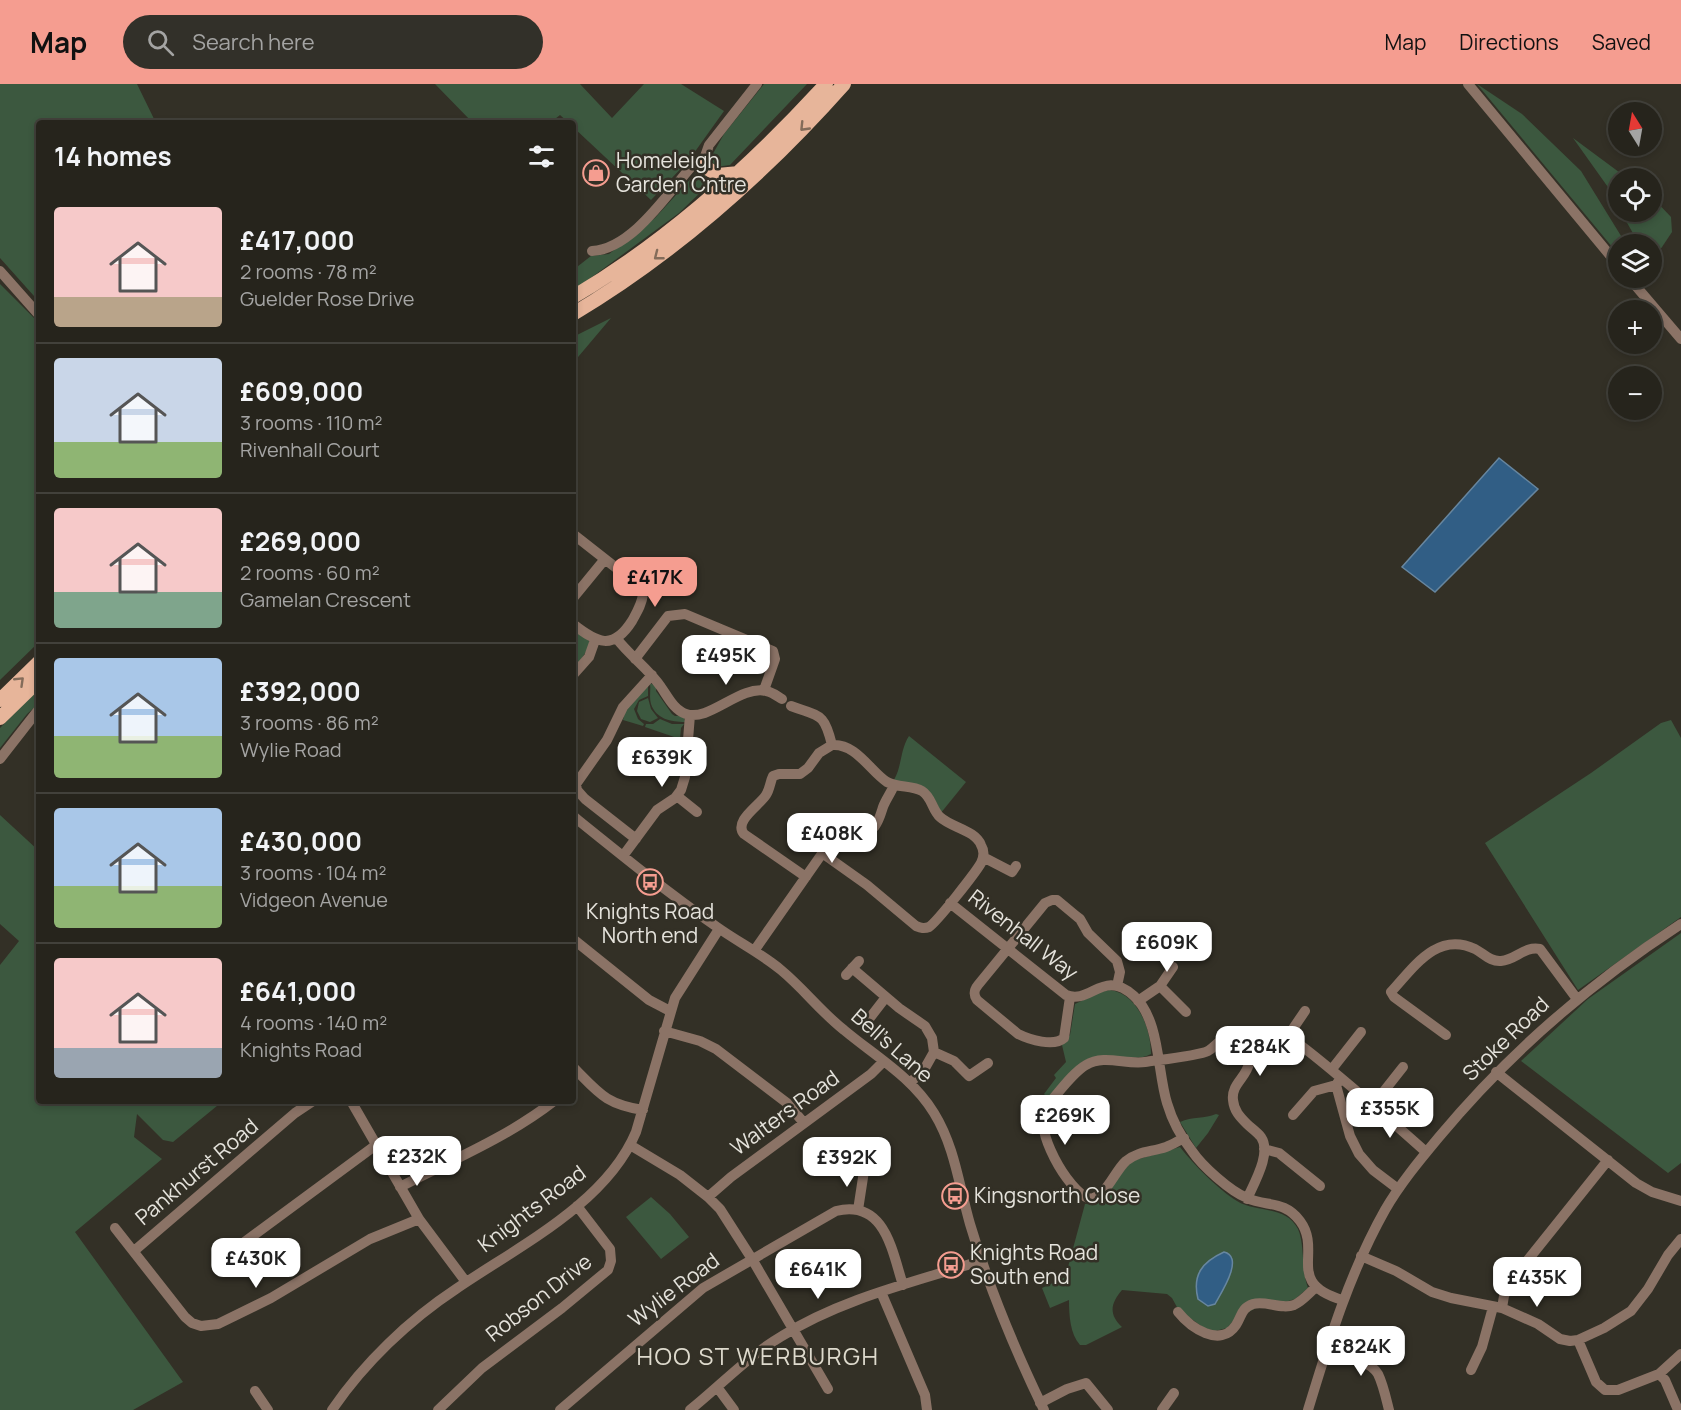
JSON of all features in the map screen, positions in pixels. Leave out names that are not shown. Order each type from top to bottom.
[{"type":"main road","points":[[576,295],[631,259],[699,207],[739,173],[826,84]]},
{"type":"main road","points":[[576,312],[637,272],[714,213],[771,161],[844,84]]},
{"type":"main road","points":[[707,169],[717,175],[739,173]]},
{"type":"main road","points":[[699,207],[713,182],[707,169]]},
{"type":"main road","points":[[0,700],[36,665]]},
{"type":"main road","points":[[0,718],[36,683]]},
{"type":"street","points":[[592,251],[608,247],[651,215],[692,166],[707,169],[708,145],[757,84]]},
{"type":"street","points":[[1468,84],[1608,253]]},
{"type":"street","points":[[0,271],[36,312]]},
{"type":"street","points":[[1638,288],[1681,339]]},
{"type":"street","points":[[576,536],[638,585],[643,594],[642,602],[631,622],[617,639],[595,640],[576,626]]},
{"type":"street","points":[[576,594],[604,559]]},
{"type":"street","points":[[635,659],[668,616],[678,613],[685,614],[773,651],[775,659],[764,690]]},
{"type":"street","points":[[617,639],[652,675],[673,704],[690,715],[701,713],[745,693],[764,690],[787,703],[816,714],[827,726],[832,745]]},
{"type":"street","points":[[576,672],[589,657],[595,640]]},
{"type":"street","points":[[636,839],[585,799],[577,790],[576,784],[607,740],[623,707],[652,675]]},
{"type":"street","points":[[0,759],[36,714]]},
{"type":"street","points":[[623,856],[657,810],[677,796],[683,786],[690,715]]},
{"type":"street","points":[[806,877],[742,833],[741,826],[753,808],[767,794],[773,776],[800,774],[808,768],[819,753],[832,745],[846,748],[894,785],[924,792],[940,817],[977,839],[983,850],[983,857],[950,903],[932,925],[925,928],[918,927],[867,885],[822,853]]},
{"type":"street","points":[[754,951],[835,837],[859,835],[876,825],[894,785]]},
{"type":"street","points":[[677,796],[697,812]]},
{"type":"street","name":"Bell's Lane","points":[[576,818],[719,929],[780,969],[835,1022],[910,1083],[933,1112],[956,1162],[970,1222],[1017,1355],[1042,1406]]},
{"type":"street","points":[[983,857],[1012,872],[1016,866]]},
{"type":"street","points":[[1070,997],[1062,1040],[1053,1042],[1026,1038],[1018,1034],[977,1000],[974,993],[978,985],[1045,903],[1052,900],[1056,900],[1080,919],[1088,933],[1117,961],[1120,972],[1117,986],[1129,992],[1138,1001],[1150,1021],[1168,1106],[1195,1155],[1235,1192],[1247,1199],[1280,1206],[1291,1211],[1299,1220],[1306,1235],[1311,1280],[1326,1294],[1343,1300]]},
{"type":"street","name":"Rivenhall Way","points":[[950,903],[1070,997],[1080,997],[1103,986],[1117,986]]},
{"type":"street","name":"Stoke Road","points":[[1308,1410],[1343,1300],[1361,1256],[1398,1189],[1426,1152],[1496,1072],[1577,999],[1681,924]]},
{"type":"street","name":"Knights Road","points":[[332,1410],[368,1366],[403,1332],[466,1282],[534,1238],[577,1206],[610,1173],[630,1145],[643,1110],[670,1011],[680,988],[719,929]]},
{"type":"street","points":[[576,941],[649,1000],[670,1011]]},
{"type":"street","points":[[1446,1035],[1394,997],[1391,992],[1426,954],[1442,946],[1464,945],[1497,961],[1508,959],[1529,948],[1540,949],[1577,999]]},
{"type":"street","points":[[1138,1001],[1161,986],[1173,967]]},
{"type":"street","points":[[852,968],[925,1026],[932,1038],[933,1052],[925,1068],[910,1083]]},
{"type":"street","points":[[1161,986],[1186,1012]]},
{"type":"street","points":[[868,1019],[886,997]]},
{"type":"street","points":[[1305,1011],[1288,1036],[1332,1069],[1338,1082],[1350,1136],[1359,1154],[1373,1170],[1398,1189]]},
{"type":"street","points":[[664,1031],[700,1041],[716,1049],[787,1103],[804,1123]]},
{"type":"street","points":[[1332,1069],[1361,1032]]},
{"type":"street","points":[[1184,1138],[1167,1147],[1142,1152],[1127,1160],[1099,1195],[1093,1199],[1083,1196],[1069,1183],[1051,1149],[1042,1121],[1043,1112],[1083,1067],[1100,1060],[1130,1064],[1206,1052],[1220,1041],[1229,1042],[1245,1055],[1249,1063],[1249,1067],[1234,1089],[1235,1108],[1240,1118],[1260,1136],[1264,1149],[1247,1199]]},
{"type":"street","points":[[933,1052],[954,1061],[969,1076],[988,1063]]},
{"type":"street","name":"Walters Road","points":[[708,1197],[731,1177],[871,1074],[884,1061]]},
{"type":"street","points":[[1373,1105],[1403,1067]]},
{"type":"street","points":[[576,1070],[609,1101],[623,1107],[643,1110]]},
{"type":"street","points":[[1496,1072],[1646,1189],[1681,1201]]},
{"type":"street","points":[[576,1082],[582,1076]]},
{"type":"street","points":[[1338,1082],[1373,1105],[1426,1152]]},
{"type":"street","points":[[1293,1115],[1314,1091],[1338,1082]]},
{"type":"street","name":"Pankhurst Road","points":[[134,1251],[295,1113],[308,1104]]},
{"type":"street","points":[[353,1104],[419,1219],[466,1282]]},
{"type":"street","points":[[400,1187],[505,1133],[532,1118],[550,1104]]},
{"type":"street","points":[[239,1246],[376,1145]]},
{"type":"street","points":[[630,1145],[681,1175],[708,1197],[727,1218],[828,1389]]},
{"type":"street","points":[[1264,1149],[1279,1153],[1320,1186]]},
{"type":"street","points":[[1471,1370],[1511,1281],[1608,1160]]},
{"type":"street","points":[[864,1171],[858,1210],[872,1216],[883,1228],[903,1285]]},
{"type":"street","name":"Robson Drive","points":[[438,1410],[482,1368],[608,1270],[612,1258],[609,1246],[577,1206]]},
{"type":"street","name":"Wylie Road","points":[[560,1410],[693,1296],[719,1278],[830,1213],[846,1209],[858,1210]]},
{"type":"street","points":[[115,1228],[185,1317],[197,1325],[212,1325],[271,1298],[370,1239],[419,1219]]},
{"type":"street","points":[[1361,1256],[1390,1268],[1432,1292],[1497,1308],[1538,1324],[1563,1340],[1578,1340],[1618,1321],[1630,1311],[1648,1289],[1668,1255],[1681,1239]]},
{"type":"street","points":[[690,1410],[753,1356],[793,1329],[831,1310],[983,1260]]},
{"type":"street","points":[[1178,1312],[1199,1331],[1218,1335],[1234,1328],[1240,1313],[1250,1305],[1260,1303],[1291,1306],[1316,1287]]},
{"type":"street","points":[[881,1292],[926,1395],[927,1410]]},
{"type":"street","points":[[1578,1340],[1596,1382],[1602,1389],[1618,1390],[1659,1374],[1681,1354]]},
{"type":"street","points":[[1327,1350],[1367,1364],[1374,1369],[1389,1410]]},
{"type":"street","points":[[1659,1374],[1665,1380],[1678,1410]]},
{"type":"street","points":[[1042,1406],[1067,1389],[1086,1383],[1108,1410]]},
{"type":"street","points":[[717,1388],[734,1410]]},
{"type":"street","points":[[255,1390],[268,1410]]},
{"type":"green space","points":[[0,84],[137,84],[155,120],[36,120],[36,294],[34,296],[0,258]]},
{"type":"green space","points":[[435,84],[580,84],[612,118],[644,84],[681,84],[724,111],[689,160],[651,200],[576,130],[576,120],[566,120],[560,115],[554,120],[470,120]]},
{"type":"green space","points":[[764,84],[807,84],[730,165],[716,167],[710,159],[724,134]]},
{"type":"green space","points":[[1477,84],[1522,114],[1581,171],[1608,215],[1608,222],[1612,222],[1620,234],[1608,234],[1608,242]]},
{"type":"green space","points":[[1573,138],[1614,168],[1608,168],[1608,187]]},
{"type":"green space","points":[[696,173],[704,173],[707,179],[704,189],[679,213],[576,289],[576,268],[591,256],[609,254],[655,218]]},
{"type":"green space","points":[[1662,208],[1671,217],[1672,232],[1662,247],[1662,234],[1633,234],[1627,222],[1662,222]]},
{"type":"green space","points":[[0,284],[36,320],[36,645],[0,680]]},
{"type":"green space","points":[[611,318],[576,359],[576,336]]},
{"type":"green space","points":[[576,630],[589,641],[589,647],[576,667]]},
{"type":"green space","points":[[650,683],[656,686],[656,691],[672,714],[684,718],[685,722],[669,720],[656,713],[650,701]]},
{"type":"green space","points":[[648,684],[648,696],[639,700],[634,709],[638,719],[644,724],[643,726],[623,720],[625,712]]},
{"type":"green space","points":[[36,691],[36,706],[0,748],[0,728]]},
{"type":"green space","points":[[648,698],[651,709],[658,718],[650,722],[641,719],[637,711],[639,702]]},
{"type":"green space","points":[[660,719],[672,724],[684,724],[681,728],[680,739],[645,727],[646,724],[653,724]]},
{"type":"green space","points":[[1671,720],[1681,738],[1681,917],[1578,990],[1485,843],[1591,773],[1661,723]]},
{"type":"green space","points":[[909,736],[966,782],[940,814],[937,803],[894,780]]},
{"type":"green space","points":[[0,815],[36,848],[36,1104],[219,1104],[173,1142],[163,1140],[137,1114],[134,1137],[162,1159],[75,1232],[183,1382],[133,1410],[0,1410],[0,965],[19,941],[0,924]]},
{"type":"green space","points":[[1681,933],[1681,1163],[1668,1173],[1521,1061],[1588,999]]},
{"type":"green space","points":[[1110,990],[1128,998],[1141,1014],[1149,1034],[1151,1054],[1136,1058],[1101,1056],[1082,1062],[1048,1098],[1044,1094],[1056,1078],[1054,1075],[1066,1062],[1062,1045],[1070,1035],[1075,1004],[1100,992]]},
{"type":"green space","points":[[1219,1115],[1196,1148],[1180,1122]]},
{"type":"green space","points":[[1180,1147],[1207,1176],[1237,1201],[1278,1213],[1293,1221],[1300,1235],[1308,1288],[1295,1299],[1285,1302],[1270,1300],[1233,1321],[1227,1328],[1215,1331],[1204,1328],[1178,1309],[1167,1294],[1122,1290],[1113,1304],[1113,1313],[1122,1327],[1086,1345],[1080,1345],[1072,1330],[1069,1300],[1050,1308],[1042,1288],[1070,1275],[1068,1267],[1085,1204],[1097,1203],[1132,1161]]},
{"type":"green space","points":[[651,1197],[670,1214],[689,1237],[661,1259],[626,1217]]},
{"type":"water","points":[[1499,458],[1538,489],[1435,592],[1402,567]]},
{"type":"water","points":[[1224,1252],[1230,1255],[1232,1261],[1230,1276],[1215,1304],[1208,1306],[1198,1299],[1196,1283],[1198,1276],[1200,1270],[1210,1260]]},
{"type":"place","name":"Homeleigh Garden Cntre","points":[[596,173]]},
{"type":"place","name":"Knights Road North end","points":[[650,882]]},
{"type":"place","name":"Kingsnorth Close","points":[[955,1196]]},
{"type":"place","name":"Knights Road South end","points":[[951,1265]]},
{"type":"district","name":"HOO ST WERBURGH","points":[[758,1357]]}]
